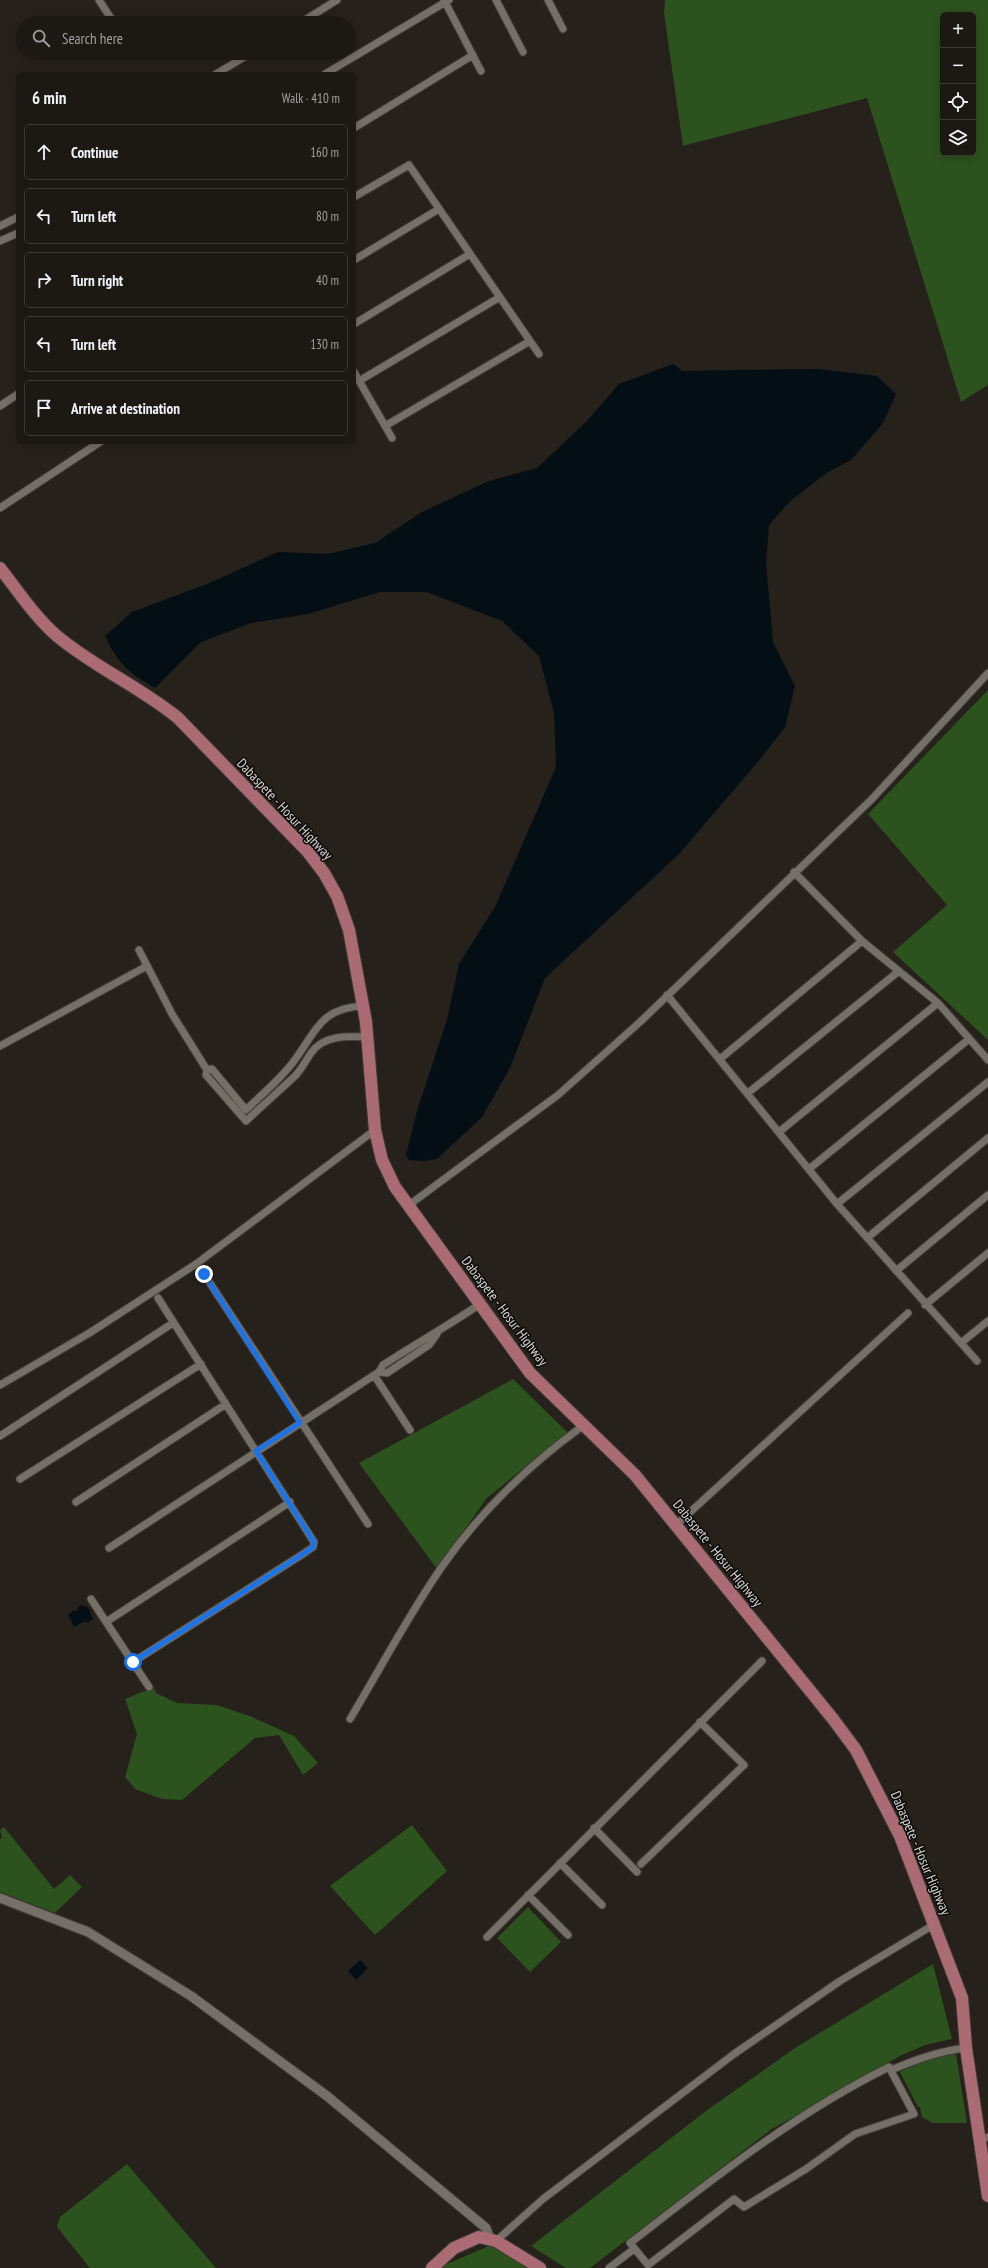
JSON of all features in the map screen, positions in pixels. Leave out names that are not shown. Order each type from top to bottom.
[{"type":"highway","name":"Dabaspete - Hosur Highway","points":[[0,568],[55,635],[76,651],[161,704],[178,718],[308,852],[324,873],[337,896],[349,930],[367,1037],[374,1130],[382,1160],[395,1187],[530,1373],[635,1475],[828,1713],[856,1750],[900,1836],[935,1924],[962,1998],[966,2048],[984,2139],[988,2190]]},
{"type":"highway","points":[[432,2268],[454,2248],[479,2237],[493,2240],[540,2268]]},
{"type":"street","points":[[99,0],[109,16]]},
{"type":"street","points":[[311,16],[337,0]]},
{"type":"street","points":[[496,0],[523,52]]},
{"type":"street","points":[[548,0],[562,29]]},
{"type":"street","points":[[356,55],[446,1],[481,71]]},
{"type":"street","points":[[356,127],[473,55]]},
{"type":"street","points":[[219,72],[239,60]]},
{"type":"street","points":[[328,72],[348,60]]},
{"type":"street","points":[[356,196],[409,165],[539,354]]},
{"type":"street","points":[[356,259],[439,210]]},
{"type":"street","points":[[0,226],[16,218]]},
{"type":"street","points":[[0,241],[16,234]]},
{"type":"street","points":[[356,323],[470,254]]},
{"type":"street","points":[[359,381],[500,297]]},
{"type":"street","points":[[386,426],[530,341]]},
{"type":"street","points":[[356,376],[392,438]]},
{"type":"street","points":[[0,406],[16,395]]},
{"type":"street","points":[[0,508],[97,444]]},
{"type":"street","points":[[409,1205],[558,1095],[667,995],[872,799],[988,673]]},
{"type":"street","points":[[794,872],[862,941],[938,1003],[988,1060]]},
{"type":"street","points":[[720,1059],[862,941]]},
{"type":"street","points":[[139,950],[172,1014],[207,1070],[206,1075],[246,1122],[297,1074],[312,1051],[320,1044],[329,1039],[348,1036],[367,1037]]},
{"type":"street","points":[[0,1046],[147,966]]},
{"type":"street","points":[[748,1093],[899,971]]},
{"type":"street","points":[[667,995],[837,1204],[977,1361]]},
{"type":"street","points":[[779,1132],[938,1003]]},
{"type":"street","points":[[207,1070],[212,1069],[246,1110],[289,1067],[310,1036],[330,1014],[346,1007],[363,1006]]},
{"type":"street","points":[[809,1169],[969,1039]]},
{"type":"street","points":[[837,1204],[988,1082]]},
{"type":"street","points":[[0,1384],[91,1332],[196,1264],[374,1130]]},
{"type":"street","points":[[867,1238],[988,1138]]},
{"type":"street","points":[[896,1271],[988,1195]]},
{"type":"street","points":[[925,1304],[988,1253]]},
{"type":"street","points":[[204,1274],[300,1423],[368,1524]]},
{"type":"street","points":[[133,1662],[313,1547],[314,1542],[312,1536],[158,1298]]},
{"type":"street","points":[[109,1548],[376,1374],[383,1365],[403,1351],[424,1338],[437,1334],[480,1304]]},
{"type":"street","points":[[676,1525],[908,1312]]},
{"type":"street","points":[[961,1343],[988,1320]]},
{"type":"street","points":[[0,1436],[173,1323]]},
{"type":"street","points":[[20,1479],[201,1364]]},
{"type":"street","points":[[376,1374],[410,1430]]},
{"type":"street","points":[[76,1502],[226,1404]]},
{"type":"street","points":[[350,1719],[441,1569],[465,1537],[504,1493],[564,1440],[584,1425]]},
{"type":"street","points":[[106,1622],[290,1502]]},
{"type":"street","points":[[91,1599],[149,1687]]},
{"type":"street","points":[[486,1937],[762,1661]]},
{"type":"street","points":[[641,1864],[744,1765],[700,1722]]},
{"type":"street","points":[[594,1828],[638,1872]]},
{"type":"street","points":[[560,1863],[602,1905]]},
{"type":"street","points":[[528,1895],[568,1935]]},
{"type":"street","points":[[0,1898],[88,1932],[191,1996],[327,2096],[486,2228],[493,2240],[543,2199],[734,2054],[840,1981],[935,1924]]},
{"type":"street","points":[[891,2070],[932,2055],[966,2048]]},
{"type":"street","points":[[889,2067],[914,2114],[855,2134],[806,2169],[744,2206],[734,2199],[648,2265],[634,2249],[630,2244],[777,2132],[865,2079],[889,2067]]},
{"type":"street","points":[[609,2268],[634,2249]]},
{"type":"green space","points":[[665,0],[988,0],[988,385],[961,402],[867,98],[683,146],[664,13]]},
{"type":"green space","points":[[988,690],[988,1040],[893,952],[947,905],[868,814]]},
{"type":"green space","points":[[513,1379],[567,1432],[486,1499],[437,1569],[359,1463]]},
{"type":"green space","points":[[154,1687],[156,1693],[177,1703],[217,1705],[252,1717],[294,1736],[318,1763],[303,1775],[279,1735],[255,1738],[182,1800],[162,1799],[135,1789],[125,1777],[137,1734],[125,1699]]},
{"type":"green space","points":[[412,1825],[447,1871],[375,1935],[330,1886]]},
{"type":"green space","points":[[4,1827],[54,1889],[70,1875],[82,1887],[55,1913],[0,1892],[0,1839],[2,1838],[0,1830]]},
{"type":"green space","points":[[528,1907],[561,1942],[530,1972],[497,1938]]},
{"type":"green space","points":[[933,1964],[952,2039],[925,2045],[900,2056],[772,2129],[590,2268],[566,2268],[531,2246],[706,2111],[795,2048]]},
{"type":"green space","points":[[956,2054],[967,2123],[933,2123],[922,2117],[920,2107],[918,2107],[900,2072],[925,2059]]},
{"type":"green space","points":[[127,2164],[216,2268],[90,2268],[57,2227],[60,2217]]},
{"type":"green space","points":[[491,2245],[528,2268],[440,2268],[440,2267]]},
{"type":"shaded area","points":[[673,364],[682,371],[818,369],[877,376],[896,394],[883,423],[851,460],[828,472],[789,502],[769,525],[766,564],[773,642],[795,686],[785,727],[762,757],[679,854],[545,978],[510,1068],[482,1117],[437,1159],[423,1161],[409,1160],[406,1155],[417,1111],[447,1020],[459,964],[495,907],[556,767],[554,713],[539,656],[502,621],[427,592],[380,592],[308,614],[251,623],[201,642],[155,688],[125,667],[115,654],[105,636],[132,612],[207,584],[278,552],[328,554],[375,543],[422,512],[489,481],[537,468],[587,421],[619,384]]},
{"type":"shaded area","points":[[80,1605],[88,1607],[93,1619],[87,1623],[85,1621],[74,1627],[68,1615],[74,1610],[76,1611]]},
{"type":"shaded area","points":[[360,1960],[368,1968],[356,1980],[348,1971]]},
{"type":"route","points":[[133,1662],[303,1554],[313,1547],[314,1542],[312,1536],[256,1451],[300,1423],[204,1274]]}]
